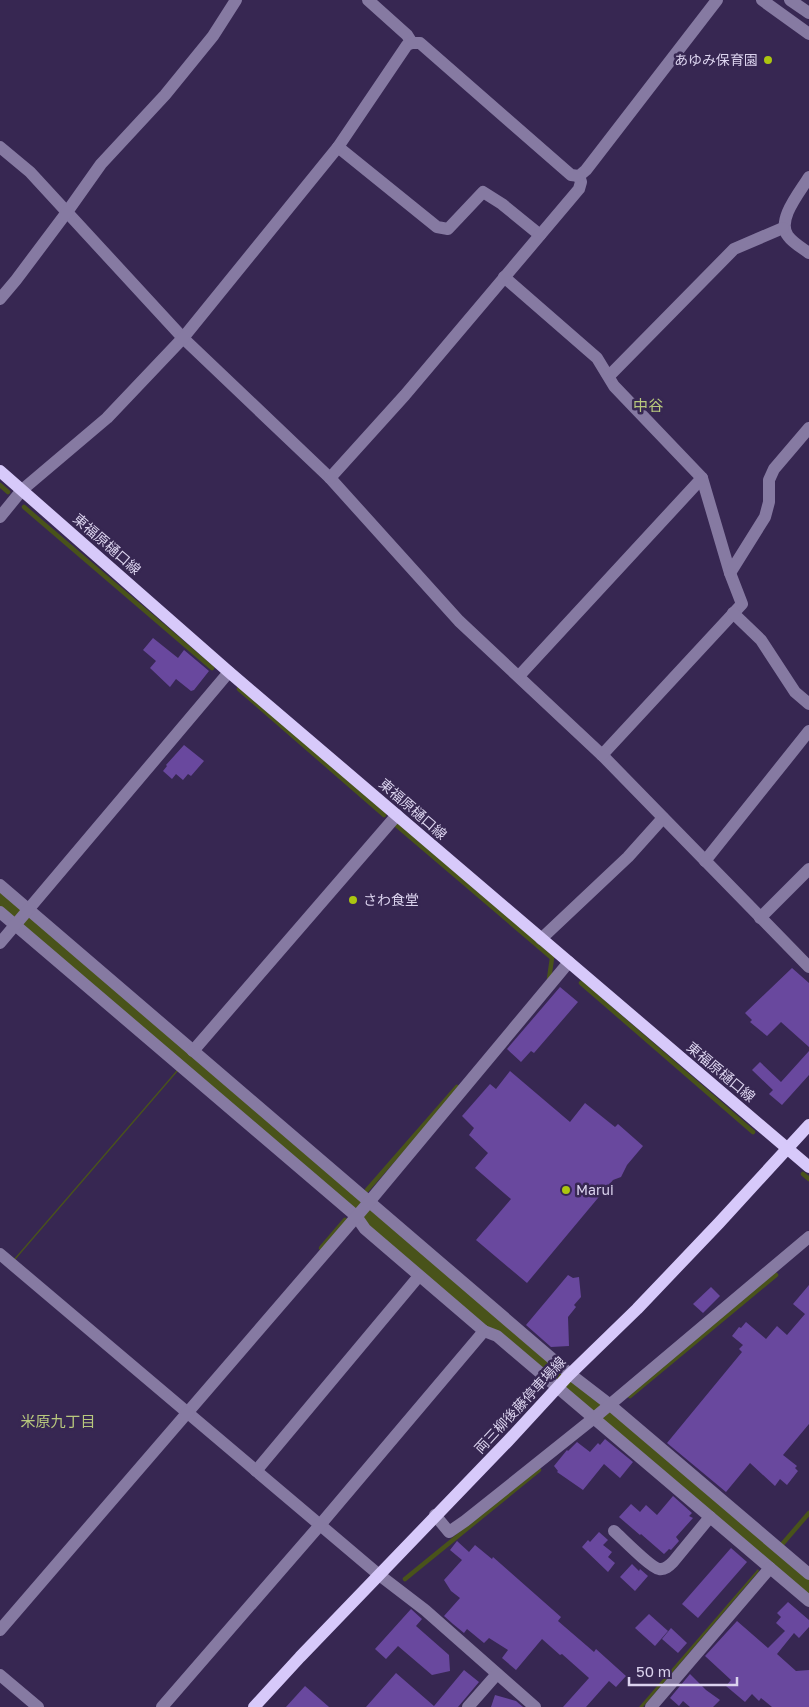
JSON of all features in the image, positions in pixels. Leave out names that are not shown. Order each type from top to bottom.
[{"type":"main road","name":"東福原樋口線","points":[[0,471],[229,672],[809,1167]]},
{"type":"main road","name":"両三柳後藤停車場線","points":[[254,1707],[378,1574],[569,1375],[726,1216],[809,1125]]},
{"type":"street","points":[[0,299],[67,212],[101,164],[165,95],[213,36],[236,0]]},
{"type":"street","points":[[368,0],[407,35],[412,43]]},
{"type":"street","points":[[0,517],[22,490],[107,418],[183,338],[338,147],[407,45],[420,43],[571,175],[579,176],[586,170],[717,0]]},
{"type":"street","points":[[762,0],[809,34]]},
{"type":"street","points":[[790,0],[809,13]]},
{"type":"street","points":[[0,147],[30,172],[183,338],[330,478],[459,622],[602,755],[809,966]]},
{"type":"street","points":[[338,147],[437,227],[448,229],[483,192],[502,204],[540,235]]},
{"type":"street","points":[[330,478],[405,395],[580,189],[579,176]]},
{"type":"street","points":[[809,177],[784,218],[784,228],[788,237],[809,253]]},
{"type":"street","points":[[609,376],[734,249],[784,228]]},
{"type":"street","points":[[504,277],[597,358],[614,386],[702,478],[730,573],[742,604],[602,755]]},
{"type":"street","points":[[730,573],[765,517],[769,502],[769,480],[774,469],[809,428]]},
{"type":"street","points":[[519,676],[702,478]]},
{"type":"street","points":[[734,613],[761,640],[795,692],[809,704]]},
{"type":"street","points":[[0,944],[229,672]]},
{"type":"street","points":[[705,861],[809,730]]},
{"type":"street","points":[[193,1051],[397,815]]},
{"type":"street","points":[[541,939],[628,856],[663,818]]},
{"type":"street","points":[[760,918],[809,870]]},
{"type":"street","points":[[0,885],[569,1375],[608,1405],[809,1574]]},
{"type":"street","points":[[0,912],[356,1216],[365,1229],[419,1276],[484,1331],[497,1336],[595,1417],[809,1601]]},
{"type":"street","points":[[0,1630],[368,1202],[569,962]]},
{"type":"street","points":[[435,1515],[449,1532],[465,1521],[595,1417],[809,1237]]},
{"type":"street","points":[[2,1261],[188,1413],[378,1574],[425,1610],[535,1707]]},
{"type":"street","points":[[256,1472],[419,1276]]},
{"type":"street","points":[[162,1707],[320,1525],[484,1331]]},
{"type":"street","points":[[614,1531],[653,1566],[661,1570],[666,1569],[710,1517]]},
{"type":"street","points":[[651,1707],[770,1568]]},
{"type":"street","points":[[468,1707],[497,1674]]},
{"type":"street","points":[[0,1675],[38,1707]]},
{"type":"shaded area","points":[[178,1071],[15,1260],[14,1259]]},
{"type":"shaded area","points":[[758,1569],[759,1571],[643,1707],[639,1707]]},
{"type":"building","points":[[153,638],[178,658],[184,650],[209,671],[194,690],[191,691],[176,679],[170,687],[150,668],[156,661],[143,650]]},
{"type":"building","points":[[184,745],[204,761],[191,776],[188,774],[183,780],[176,774],[172,779],[163,771]]},
{"type":"building","points":[[792,968],[809,983],[809,1047],[781,1022],[767,1036],[750,1022],[752,1020],[745,1013]]},
{"type":"building","points":[[560,987],[578,1002],[534,1053],[531,1051],[521,1062],[507,1049]]},
{"type":"building","points":[[809,1051],[809,1075],[782,1105],[769,1094],[773,1090],[752,1070],[760,1062],[781,1082]]},
{"type":"building","points":[[510,1071],[570,1122],[585,1103],[615,1127],[618,1124],[643,1146],[627,1165],[621,1177],[613,1180],[527,1283],[476,1240],[511,1199],[475,1168],[488,1153],[469,1135],[474,1128],[462,1116],[490,1084],[496,1089]]},
{"type":"building","points":[[568,1275],[573,1278],[579,1277],[581,1297],[574,1305],[576,1307],[568,1317],[569,1346],[551,1347],[526,1325]]},
{"type":"building","points":[[809,1285],[809,1424],[783,1455],[797,1466],[795,1468],[798,1471],[787,1485],[780,1479],[775,1486],[750,1463],[726,1492],[667,1443],[742,1352],[739,1349],[743,1345],[732,1336],[739,1327],[741,1328],[746,1322],[766,1339],[777,1326],[787,1335],[805,1314],[793,1304]]},
{"type":"building","points":[[711,1287],[720,1296],[703,1313],[693,1304]]},
{"type":"building","points":[[605,1439],[633,1462],[620,1478],[604,1464],[583,1490],[557,1472],[554,1466],[567,1450],[577,1442],[590,1452],[598,1443],[600,1445]]},
{"type":"building","points":[[673,1496],[692,1513],[689,1516],[693,1518],[676,1537],[679,1541],[671,1550],[669,1549],[664,1554],[619,1517],[631,1504],[640,1512],[646,1505],[657,1515]]},
{"type":"building","points":[[599,1532],[608,1540],[603,1545],[612,1552],[608,1557],[615,1563],[608,1572],[582,1547],[588,1540],[590,1542]]},
{"type":"building","points":[[457,1541],[469,1552],[475,1545],[492,1559],[493,1557],[561,1617],[558,1621],[594,1652],[596,1649],[626,1676],[616,1687],[609,1681],[586,1707],[563,1707],[589,1678],[542,1639],[516,1670],[502,1658],[508,1650],[489,1638],[484,1643],[467,1629],[464,1633],[444,1616],[460,1598],[451,1591],[444,1580],[462,1560],[450,1550]]},
{"type":"building","points":[[731,1548],[747,1562],[698,1618],[682,1604]]},
{"type":"building","points":[[632,1564],[648,1576],[635,1591],[620,1577]]},
{"type":"building","points":[[788,1602],[809,1620],[809,1627],[799,1638],[794,1633],[777,1654],[796,1671],[809,1670],[809,1707],[772,1707],[761,1698],[759,1701],[752,1694],[745,1702],[726,1686],[731,1680],[705,1656],[737,1621],[768,1648],[785,1631],[776,1623],[781,1617],[777,1613]]},
{"type":"building","points":[[411,1609],[422,1619],[416,1626],[449,1655],[450,1671],[432,1675],[398,1646],[386,1659],[375,1649]]},
{"type":"building","points":[[649,1614],[668,1631],[655,1646],[635,1628]]},
{"type":"building","points":[[671,1628],[687,1643],[678,1653],[662,1639]]},
{"type":"building","points":[[464,1670],[479,1682],[458,1707],[366,1707],[396,1673],[434,1706]]},
{"type":"building","points":[[690,1674],[706,1690],[720,1700],[713,1707],[690,1707],[683,1701],[679,1706],[670,1698]]},
{"type":"building","points":[[305,1686],[329,1707],[286,1707]]},
{"type":"building","points":[[495,1695],[516,1701],[523,1707],[491,1707]]},
{"type":"waterway","points":[[0,485],[8,492]]},
{"type":"waterway","points":[[24,507],[212,668]]},
{"type":"waterway","points":[[239,689],[384,815]]},
{"type":"waterway","points":[[395,824],[552,958],[549,979]]},
{"type":"waterway","points":[[0,900],[809,1589]]},
{"type":"waterway","points":[[581,983],[753,1132]]},
{"type":"waterway","points":[[367,1190],[457,1087]]},
{"type":"waterway","points":[[803,1174],[809,1179]]},
{"type":"waterway","points":[[321,1248],[345,1220]]},
{"type":"waterway","points":[[630,1396],[776,1275]]},
{"type":"waterway","points":[[405,1579],[539,1470]]},
{"type":"waterway","points":[[772,1556],[809,1513]]},
{"type":"place","name":"あゆみ保育園","points":[[768,60]]},
{"type":"place","name":"さわ食堂","points":[[353,900]]},
{"type":"place","name":"Marui","points":[[566,1190]]},
{"type":"district","name":"中谷","points":[[648,406]]},
{"type":"district","name":"米原九丁目","points":[[58,1422]]}]
